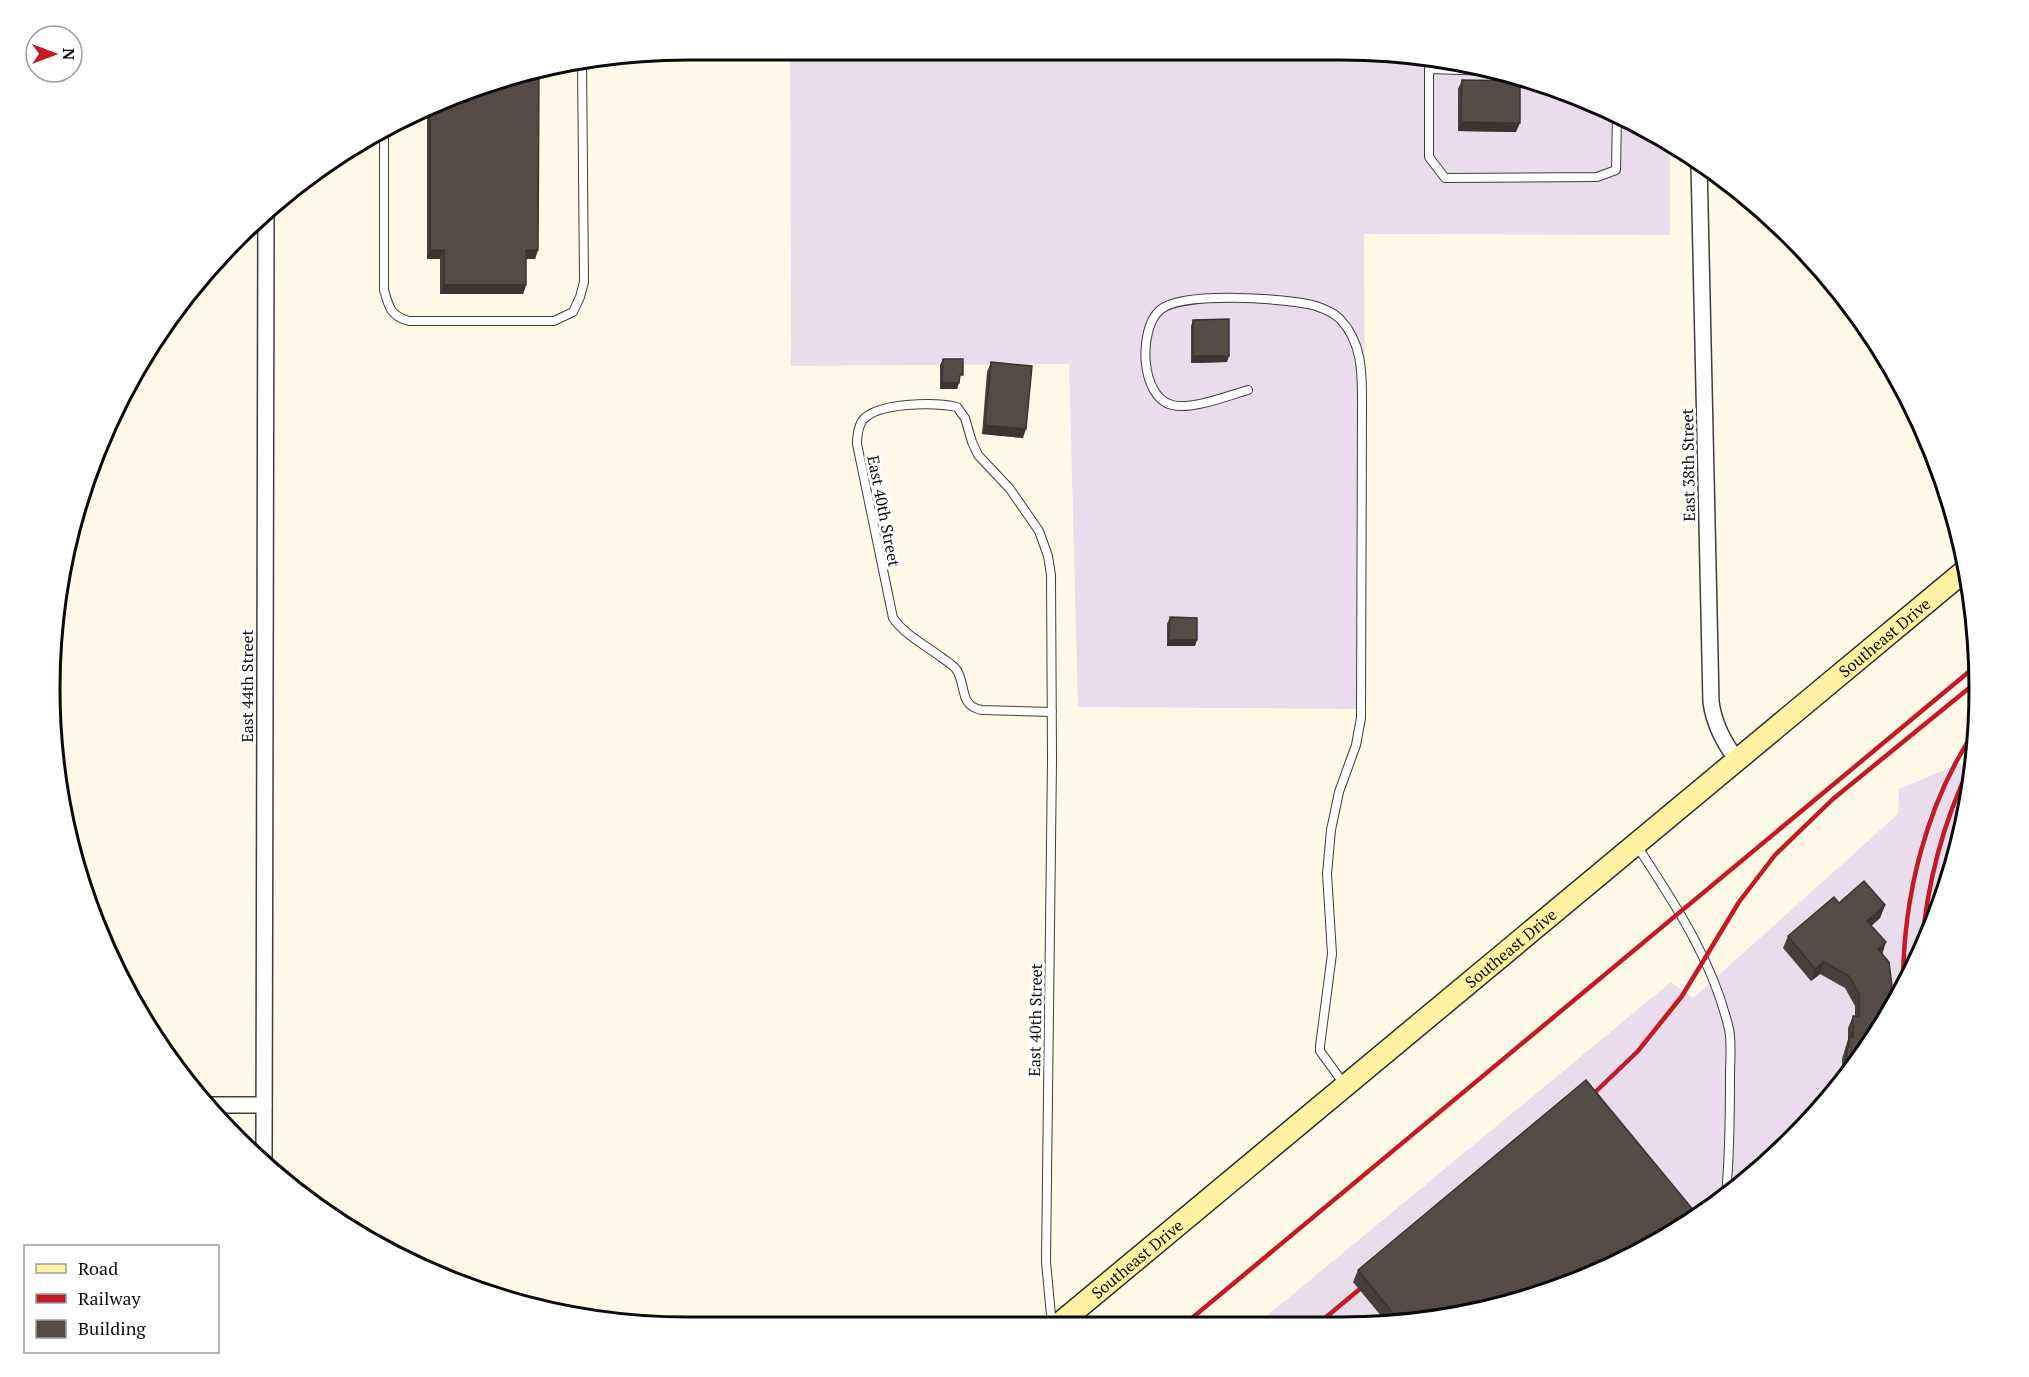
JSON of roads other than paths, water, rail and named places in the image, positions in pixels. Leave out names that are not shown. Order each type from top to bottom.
[{"type":"main road","name":"Southeast Drive","points":[[1066,1317],[1959,576]]},
{"type":"street","name":"East 38th Street","points":[[1699,173],[1711,702],[1713,717],[1727,746],[1737,760]]},
{"type":"street","name":"East 44th Street","points":[[264,1152],[266,223]]},
{"type":"street","points":[[219,1106],[264,1105]]},
{"type":"lane","points":[[384,139],[384,290],[388,306],[398,318],[409,321],[554,321],[573,312],[584,282],[582,69]]},
{"type":"lane","points":[[1450,70],[1429,69],[1429,157],[1445,178],[1597,177],[1616,170],[1617,124]]},
{"type":"lane","points":[[1248,390],[1189,405],[1174,405],[1161,401],[1151,386],[1146,364],[1152,319],[1161,309],[1176,302],[1252,298],[1305,304],[1329,311],[1340,319],[1350,332],[1360,357],[1362,367],[1361,718],[1356,745],[1339,792],[1331,830],[1327,874],[1332,954],[1320,1046],[1320,1051],[1345,1086]]},
{"type":"lane","name":"East 40th Street","points":[[1052,712],[982,711],[972,708],[965,698],[960,678],[954,667],[903,630],[893,618],[857,444],[859,429],[863,420],[870,414],[903,406],[957,407],[965,418],[975,449],[1010,489],[1034,523],[1048,556],[1051,575],[1052,712],[1046,1262],[1052,1317]]},
{"type":"lane","points":[[1636,844],[1680,912],[1715,980],[1730,1032],[1731,1150],[1727,1184]]},
{"type":"railway","points":[[1193,1317],[1969,672]]},
{"type":"railway","points":[[1585,1102],[1638,1051],[1682,996],[1739,902],[1775,855],[1833,799],[1969,688]]},
{"type":"railway","points":[[1904,967],[1907,918],[1921,852],[1943,788],[1967,745]]},
{"type":"railway","points":[[1925,919],[1944,831],[1962,783]]},
{"type":"railway","points":[[1326,1317],[1373,1278]]}]
